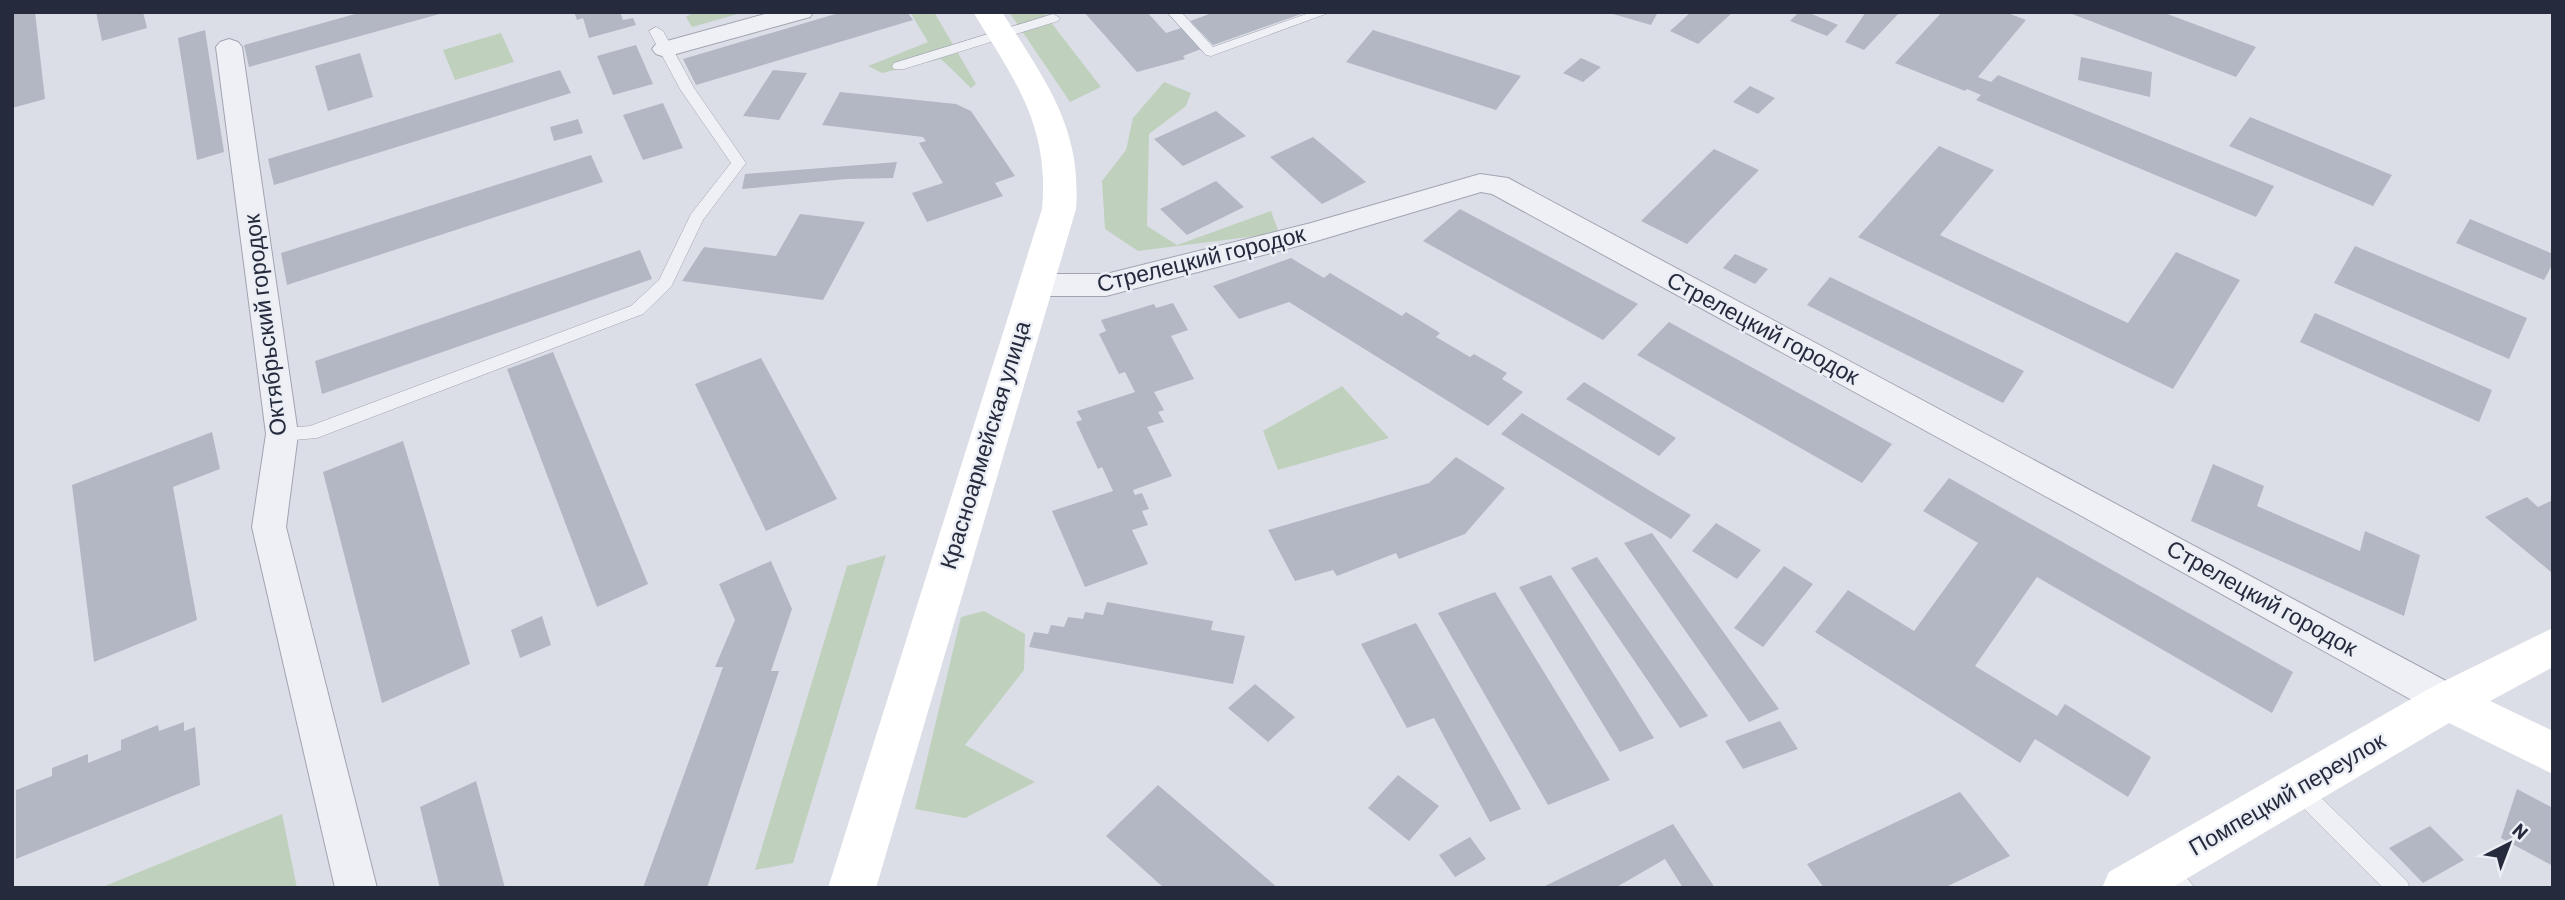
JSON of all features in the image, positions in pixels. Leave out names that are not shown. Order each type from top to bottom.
[{"type":"street","points":[[660,40],[801,12]]},
{"type":"street","name":"Красноармейская улица","points":[[852,888],[1034,285],[1055,228],[1061,172],[1056,141],[1047,111],[994,22]]},
{"type":"street","name":"Октябрьский городок","points":[[229,47],[282,434],[269,527],[330,768],[356,888]]},
{"type":"street","name":"Стрелецкий городок","points":[[1034,285],[1081,288],[1107,285],[1313,232],[1480,183],[1498,186],[2066,491],[2448,701]]},
{"type":"street","name":"Помпецкий переулок","points":[[2126,888],[2174,877],[2297,788],[2448,701],[2553,646]]},
{"type":"street","points":[[2448,701],[2553,754]]},
{"type":"lane","points":[[1173,12],[1211,52],[1325,12]]},
{"type":"lane","points":[[899,66],[994,22],[1053,18]]},
{"type":"lane","points":[[282,434],[311,433],[636,310],[665,283],[696,218],[739,163],[687,89],[660,40]]},
{"type":"lane","points":[[2297,788],[2399,888]]},
{"type":"green space","points":[[694,12],[745,12],[692,27],[686,17]]},
{"type":"green space","points":[[910,12],[934,12],[976,84],[971,88],[941,59],[882,73],[868,66],[928,42]]},
{"type":"green space","points":[[1009,12],[1043,12],[1101,87],[1070,102]]},
{"type":"green space","points":[[501,33],[514,62],[455,80],[443,50]]},
{"type":"green space","points":[[1164,82],[1191,93],[1186,106],[1149,134],[1147,226],[1177,245],[1271,211],[1279,233],[1138,251],[1105,229],[1102,181],[1126,150],[1133,118]]},
{"type":"green space","points":[[1342,386],[1389,438],[1278,470],[1263,431]]},
{"type":"green space","points":[[886,555],[793,863],[755,870],[847,566]]},
{"type":"green space","points":[[984,611],[1025,634],[1024,670],[965,745],[1035,782],[965,818],[915,809],[961,617]]},
{"type":"green space","points":[[282,814],[297,888],[100,888]]},
{"type":"building","points":[[12,12],[35,12],[45,99],[12,108]]},
{"type":"building","points":[[96,12],[143,12],[147,28],[102,41]]},
{"type":"building","points":[[362,12],[443,13],[249,67],[244,45]]},
{"type":"building","points":[[574,12],[620,12],[623,20],[633,18],[636,25],[589,38],[583,18],[577,20]]},
{"type":"building","points":[[842,12],[907,12],[913,20],[696,85],[683,59]]},
{"type":"building","points":[[1084,12],[1147,12],[1166,33],[1181,28],[1201,49],[1183,56],[1185,59],[1137,72]]},
{"type":"building","points":[[1215,12],[1304,13],[1213,45],[1190,21]]},
{"type":"building","points":[[1606,12],[1658,12],[1651,25]]},
{"type":"building","points":[[1691,12],[1733,12],[1698,44],[1670,31]]},
{"type":"building","points":[[1799,12],[1807,12],[1838,25],[1827,36],[1790,21]]},
{"type":"building","points":[[1866,12],[1900,12],[1864,50],[1845,42]]},
{"type":"building","points":[[1942,12],[2005,12],[2026,20],[1978,77],[1991,82],[1998,75],[2274,186],[2256,217],[1976,100],[1981,95],[1967,89],[1965,91],[1895,63]]},
{"type":"building","points":[[2067,12],[2162,12],[2256,47],[2236,77]]},
{"type":"building","points":[[205,30],[224,152],[197,160],[178,38]]},
{"type":"building","points":[[1373,30],[1521,76],[1496,110],[1346,62]]},
{"type":"building","points":[[636,45],[653,84],[613,95],[597,56]]},
{"type":"building","points":[[360,53],[373,97],[328,111],[315,66]]},
{"type":"building","points":[[2081,57],[2152,72],[2150,97],[2078,80]]},
{"type":"building","points":[[1581,58],[1601,67],[1583,82],[1563,73]]},
{"type":"building","points":[[560,70],[571,93],[274,185],[268,159]]},
{"type":"building","points":[[773,70],[807,73],[779,120],[743,116]]},
{"type":"building","points":[[1750,86],[1775,98],[1758,114],[1733,102]]},
{"type":"building","points":[[840,92],[956,104],[971,111],[1015,176],[995,183],[1003,196],[927,222],[912,193],[943,183],[919,143],[926,141],[923,137],[822,125]]},
{"type":"building","points":[[663,103],[683,148],[643,160],[623,115]]},
{"type":"building","points":[[1216,111],[1246,136],[1183,166],[1154,139]]},
{"type":"building","points":[[2250,117],[2392,175],[2373,206],[2229,146]]},
{"type":"building","points":[[578,119],[583,133],[554,141],[550,127]]},
{"type":"building","points":[[1313,137],[1366,182],[1322,204],[1270,157]]},
{"type":"building","points":[[1939,146],[1994,170],[1940,235],[2128,323],[2176,252],[2240,280],[2173,389],[1858,237]]},
{"type":"building","points":[[1714,149],[1759,170],[1687,244],[1641,221]]},
{"type":"building","points":[[591,155],[603,182],[287,285],[281,253]]},
{"type":"building","points":[[897,162],[893,178],[846,179],[742,189],[745,174]]},
{"type":"building","points":[[1216,181],[1244,207],[1187,235],[1160,209]]},
{"type":"building","points":[[1460,209],[1638,304],[1603,340],[1423,241]]},
{"type":"building","points":[[800,214],[865,222],[823,300],[682,281],[704,247],[776,256]]},
{"type":"building","points":[[2470,219],[2553,254],[2553,263],[2544,280],[2456,243]]},
{"type":"building","points":[[2355,246],[2527,318],[2509,359],[2334,283]]},
{"type":"building","points":[[640,250],[652,279],[322,394],[315,361]]},
{"type":"building","points":[[1735,254],[1768,269],[1755,284],[1723,268]]},
{"type":"building","points":[[1291,258],[1324,278],[1330,273],[1402,316],[1406,312],[1440,333],[1436,337],[1470,357],[1474,354],[1507,373],[1502,379],[1523,392],[1488,426],[1289,302],[1239,319],[1213,286]]},
{"type":"building","points":[[1830,277],[2024,371],[2003,403],[1807,305]]},
{"type":"building","points":[[1173,303],[1188,330],[1171,336],[1194,379],[1154,392],[1164,410],[1158,412],[1164,422],[1147,427],[1172,476],[1133,490],[1135,495],[1142,493],[1149,509],[1142,511],[1148,525],[1132,530],[1148,564],[1085,587],[1052,511],[1113,491],[1102,467],[1098,469],[1076,422],[1082,420],[1077,411],[1135,392],[1125,372],[1119,374],[1099,334],[1106,331],[1101,320],[1154,304],[1156,308]]},
{"type":"building","points":[[2315,313],[2492,390],[2479,422],[2300,342]]},
{"type":"building","points":[[1669,322],[1892,444],[1862,483],[1637,355]]},
{"type":"building","points":[[553,352],[648,584],[597,607],[507,369]]},
{"type":"building","points":[[761,358],[837,499],[766,531],[695,384]]},
{"type":"building","points":[[1584,382],[1676,438],[1659,456],[1566,399]]},
{"type":"building","points":[[1522,413],[1691,515],[1671,539],[1501,434]]},
{"type":"building","points":[[212,432],[220,469],[173,487],[197,620],[94,662],[72,485]]},
{"type":"building","points":[[403,441],[470,664],[382,703],[323,472]]},
{"type":"building","points":[[1456,457],[1505,488],[1465,534],[1399,559],[1396,553],[1337,576],[1333,570],[1295,581],[1268,530],[1429,483]]},
{"type":"building","points":[[2213,464],[2264,486],[2257,506],[2360,551],[2365,531],[2420,555],[2404,616],[2191,521]]},
{"type":"building","points":[[1949,478],[2293,672],[2272,713],[2037,577],[1975,666],[2057,716],[2065,704],[2151,757],[2128,797],[2035,739],[2020,763],[1815,632],[1848,590],[1914,631],[1978,543],[1923,511]]},
{"type":"building","points":[[2527,497],[2538,507],[2553,500],[2551,572],[2485,517]]},
{"type":"building","points":[[1716,523],[1761,550],[1737,579],[1692,551]]},
{"type":"building","points":[[1652,533],[1779,709],[1749,722],[1624,543]]},
{"type":"building","points":[[1597,557],[1708,716],[1680,728],[1571,568]]},
{"type":"building","points":[[771,561],[792,609],[771,671],[779,671],[707,888],[643,888],[723,667],[715,667],[735,620],[719,584]]},
{"type":"building","points":[[1784,566],[1813,584],[1763,647],[1734,628]]},
{"type":"building","points":[[1551,575],[1654,738],[1620,752],[1519,587]]},
{"type":"building","points":[[1495,592],[1610,780],[1548,805],[1438,613]]},
{"type":"building","points":[[1107,602],[1213,621],[1211,630],[1245,636],[1233,684],[1029,647],[1034,632],[1048,634],[1051,625],[1064,627],[1068,617],[1083,619],[1085,612],[1103,615]]},
{"type":"building","points":[[542,616],[551,645],[520,658],[511,630]]},
{"type":"building","points":[[1416,623],[1521,809],[1490,822],[1434,718],[1407,728],[1361,644]]},
{"type":"building","points":[[1255,684],[1295,717],[1268,742],[1228,708]]},
{"type":"building","points":[[1780,721],[1798,749],[1743,769],[1725,741]]},
{"type":"building","points":[[184,722],[184,731],[195,727],[200,785],[16,859],[16,790],[52,776],[52,768],[88,754],[88,763],[121,750],[121,740],[158,725],[159,731]]},
{"type":"building","points":[[1398,775],[1439,806],[1409,841],[1368,808]]},
{"type":"building","points":[[476,781],[505,888],[440,888],[420,807]]},
{"type":"building","points":[[1158,785],[1278,888],[1164,888],[1106,836]]},
{"type":"building","points":[[2517,789],[2553,808],[2553,866],[2501,838]]},
{"type":"building","points":[[1960,792],[2010,856],[1944,888],[1824,888],[1807,864]]},
{"type":"building","points":[[1673,824],[1715,888],[1683,888],[1665,859],[1615,888],[1545,886]]},
{"type":"building","points":[[2430,826],[2464,860],[2423,883],[2389,848]]},
{"type":"building","points":[[1470,837],[1486,859],[1455,877],[1439,855]]}]
